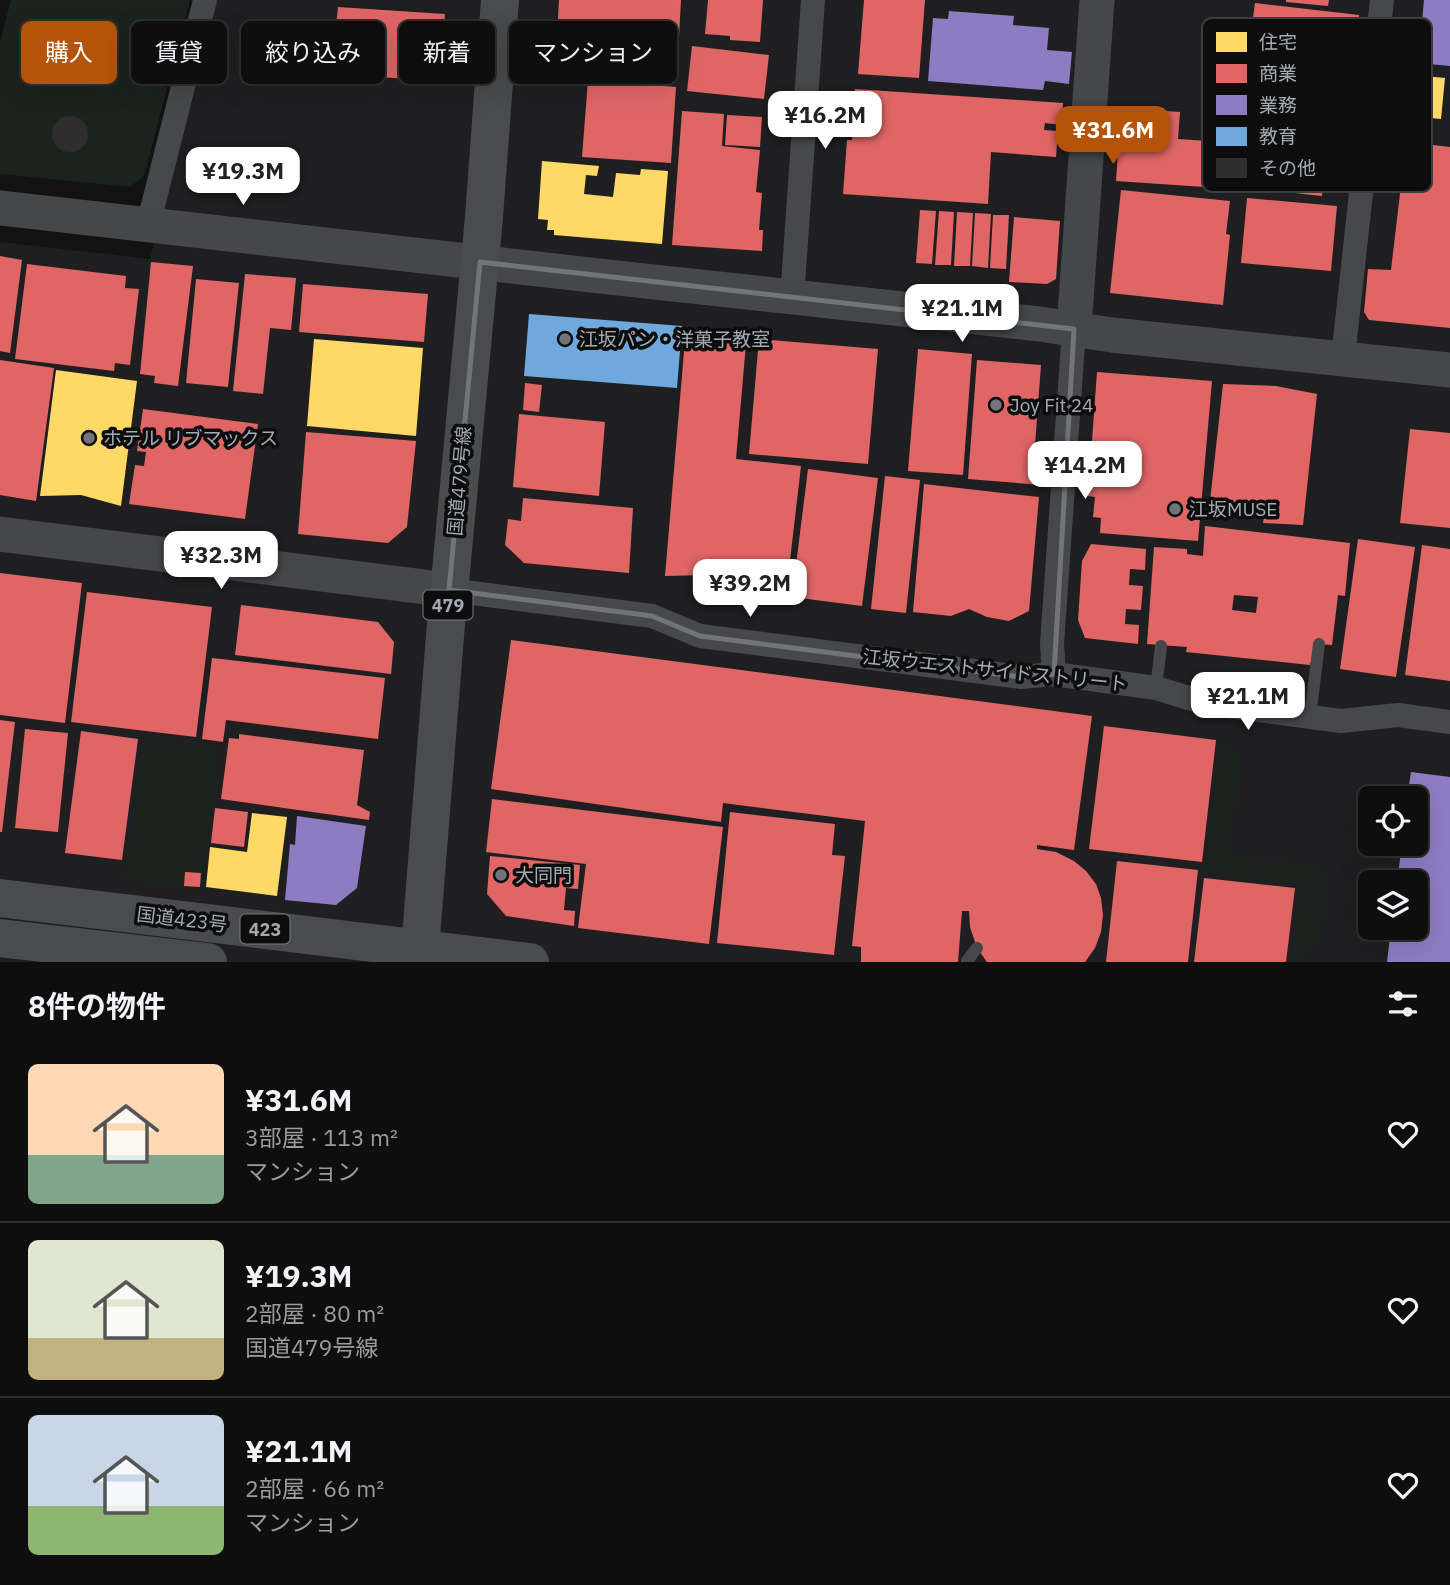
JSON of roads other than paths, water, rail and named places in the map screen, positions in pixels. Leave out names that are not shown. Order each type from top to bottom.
[{"type":"highway","name":"国道479号線","points":[[420,955],[500,0]]},
{"type":"highway","name":"国道423号","points":[[0,898],[188,920],[420,955],[530,962]]},
{"type":"highway","points":[[0,938],[208,962]]},
{"type":"street","points":[[148,225],[205,0]]},
{"type":"street","points":[[792,298],[813,0]]},
{"type":"street","points":[[1054,674],[1052,644],[1097,0]]},
{"type":"street","points":[[1380,18],[1382,0]]},
{"type":"street","points":[[1343,358],[1361,192]]},
{"type":"street","points":[[0,208],[1074,328],[1112,335],[1450,370]]},
{"type":"street","name":"江坂ウエストサイドストリート","points":[[0,534],[652,616],[700,636],[1021,677],[1054,674],[1156,688],[1205,703],[1310,717],[1341,720],[1398,715],[1450,722]]},
{"type":"street","points":[[188,920],[221,962]]},
{"type":"lane","points":[[1310,717],[1319,645]]},
{"type":"lane","points":[[1156,688],[1161,646]]},
{"type":"lane","points":[[967,961],[977,948]]},
{"type":"place","name":"江坂パン・洋菓子教室","points":[[565,339]]},
{"type":"place","name":"Joy Fit 24","points":[[996,405]]},
{"type":"place","name":"ホテル リブマックス","points":[[89,438]]},
{"type":"place","name":"江坂MUSE","points":[[1175,509]]},
{"type":"place","name":"大同門","points":[[501,875]]}]
